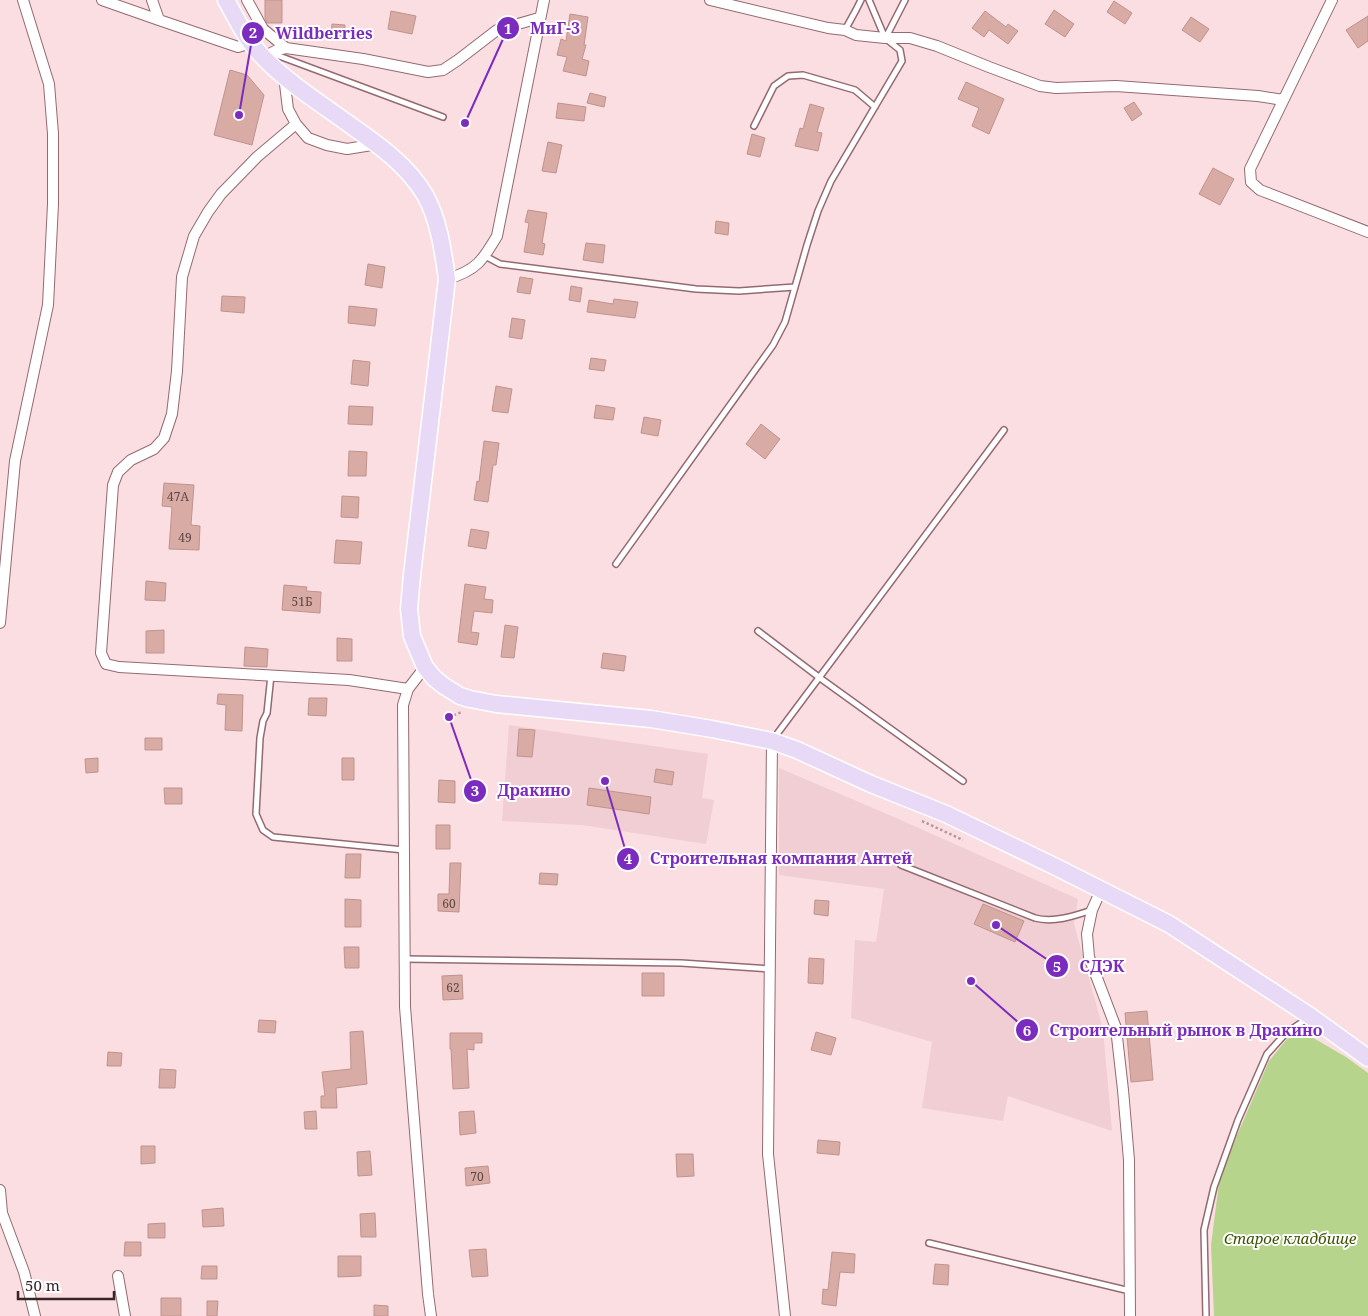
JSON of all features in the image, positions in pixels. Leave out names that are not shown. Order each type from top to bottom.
[{"type":"main road","points":[[226,0],[251,42],[267,55],[284,76],[378,144],[408,173],[425,195],[437,225],[443,248],[447,279],[409,609],[412,636],[425,667],[434,678],[460,696],[470,699],[514,706],[651,720],[712,729],[772,741],[797,750],[871,784],[946,814],[1176,928],[1310,1016],[1368,1058]]},
{"type":"street","points":[[0,623],[15,462],[48,306],[52,204],[53,134],[49,84],[23,0]]},
{"type":"street","points":[[102,0],[238,47],[251,42]]},
{"type":"street","points":[[152,0],[159,20]]},
{"type":"street","points":[[247,0],[263,29],[286,48]]},
{"type":"street","points":[[447,279],[461,275],[476,266],[485,256],[497,236],[544,0]]},
{"type":"street","points":[[710,0],[828,28],[845,30],[856,35],[910,38],[937,46],[1040,86],[1056,88],[1116,86],[1258,96],[1283,100]]},
{"type":"street","points":[[1332,0],[1250,169],[1251,182],[1260,190],[1368,232]]},
{"type":"street","points":[[267,55],[286,48],[363,59],[428,72],[443,70],[497,30],[540,18]]},
{"type":"street","points":[[284,76],[288,109],[296,124],[308,138],[327,145],[347,149],[378,144]]},
{"type":"street","points":[[296,124],[257,157],[221,194],[194,236],[182,277],[177,371],[172,414],[164,438],[154,449],[131,460],[118,472],[113,485],[101,653],[106,664],[119,667],[349,680],[408,689]]},
{"type":"street","points":[[425,667],[408,689],[402,705],[405,1007],[431,1316]]},
{"type":"street","points":[[772,741],[768,1154],[785,1316]]},
{"type":"street","points":[[1101,890],[1092,910],[1087,934],[1089,957],[1116,1028],[1123,1090],[1129,1160],[1130,1316]]},
{"type":"street","points":[[0,1190],[2,1213],[24,1272],[35,1316]]},
{"type":"street","points":[[118,1276],[125,1316]]},
{"type":"lane","points":[[845,30],[861,0]]},
{"type":"lane","points":[[616,564],[773,345],[785,322],[830,181],[902,61],[900,50],[885,38],[869,0]]},
{"type":"lane","points":[[885,38],[905,0]]},
{"type":"lane","points":[[267,55],[443,117]]},
{"type":"lane","points":[[754,126],[774,86],[788,76],[803,75],[856,90],[875,106]]},
{"type":"lane","points":[[485,256],[500,264],[696,290],[739,291],[795,287]]},
{"type":"lane","points":[[772,741],[1004,430]]},
{"type":"lane","points":[[758,630],[820,678],[963,781]]},
{"type":"lane","points":[[271,675],[268,714],[264,721],[260,738],[256,805],[256,814],[263,830],[273,837],[404,850]]},
{"type":"lane","points":[[900,865],[1043,921],[1076,916],[1092,910]]},
{"type":"lane","points":[[405,959],[681,963],[770,969]]},
{"type":"lane","points":[[1206,1316],[1204,1230],[1214,1188],[1238,1120],[1267,1054],[1286,1033],[1310,1016]]},
{"type":"lane","points":[[929,1243],[1130,1291]]},
{"type":"path","points":[[449,717],[468,710]]},
{"type":"path","points":[[916,819],[970,843]]},
{"type":"shaded area","points":[[509,725],[708,754],[702,798],[714,800],[706,844],[582,825],[502,821]]},
{"type":"shaded area","points":[[779,768],[1078,899],[1074,924],[1103,1029],[1112,1131],[1008,1096],[1003,1121],[922,1108],[932,1042],[851,1018],[855,940],[876,942],[884,889],[779,875]]},
{"type":"green space","name":"Старое кладбище","points":[[1303,1032],[1346,1057],[1368,1073],[1368,1316],[1214,1316],[1211,1245],[1220,1175],[1269,1061],[1287,1039]]},
{"type":"building","points":[[265,0],[282,0],[282,23],[267,23],[265,18]]},
{"type":"building","points":[[1114,1],[1132,13],[1125,24],[1107,12]]},
{"type":"building","points":[[1054,10],[1074,24],[1065,37],[1045,24]]},
{"type":"building","points":[[391,11],[416,16],[412,34],[388,29]]},
{"type":"building","points":[[985,11],[1006,27],[1008,24],[1018,31],[1008,44],[989,30],[984,37],[972,28]]},
{"type":"building","points":[[570,14],[588,17],[584,45],[586,45],[582,59],[589,61],[586,76],[563,71],[567,57],[557,55],[561,39],[566,41]]},
{"type":"building","points":[[1368,16],[1368,41],[1358,48],[1346,30]]},
{"type":"building","points":[[1191,17],[1209,29],[1200,42],[1182,30]]},
{"type":"building","points":[[332,24],[345,25],[344,39],[331,38]]},
{"type":"building","points":[[230,70],[247,75],[264,95],[252,145],[214,135]]},
{"type":"building","points":[[966,82],[1004,99],[989,134],[972,126],[979,108],[958,99]]},
{"type":"building","points":[[590,93],[606,97],[604,107],[587,103]]},
{"type":"building","points":[[1134,102],[1142,114],[1132,121],[1124,108]]},
{"type":"building","points":[[558,103],[586,107],[584,121],[556,118]]},
{"type":"building","points":[[810,104],[824,108],[817,132],[822,133],[818,151],[795,146],[800,128],[803,129]]},
{"type":"building","points":[[752,134],[765,138],[760,157],[747,154]]},
{"type":"building","points":[[548,142],[562,145],[556,173],[542,171]]},
{"type":"building","points":[[1213,168],[1234,179],[1220,205],[1199,194]]},
{"type":"building","points":[[528,210],[547,213],[542,243],[545,244],[543,255],[524,252],[529,223],[525,222]]},
{"type":"building","points":[[716,221],[729,223],[728,235],[715,233]]},
{"type":"building","points":[[586,243],[605,245],[603,263],[583,260]]},
{"type":"building","points":[[368,264],[385,267],[382,288],[365,285]]},
{"type":"building","points":[[520,277],[533,279],[530,294],[517,292]]},
{"type":"building","points":[[571,286],[582,288],[580,302],[569,300]]},
{"type":"building","points":[[222,296],[245,297],[244,313],[221,311]]},
{"type":"building","points":[[614,299],[638,302],[635,318],[587,312],[589,300],[613,304]]},
{"type":"building","points":[[349,306],[377,309],[375,326],[348,323]]},
{"type":"building","points":[[512,318],[525,320],[522,339],[509,337]]},
{"type":"building","points":[[591,358],[606,360],[604,371],[589,369]]},
{"type":"building","points":[[353,360],[370,362],[368,386],[351,384]]},
{"type":"building","points":[[496,386],[512,389],[508,413],[492,411]]},
{"type":"building","points":[[596,405],[615,408],[613,420],[594,418]]},
{"type":"building","points":[[349,406],[373,407],[372,425],[348,424]]},
{"type":"building","points":[[644,417],[661,420],[658,436],[641,433]]},
{"type":"building","points":[[761,424],[780,439],[765,459],[746,444]]},
{"type":"building","points":[[484,441],[499,443],[496,465],[493,465],[488,502],[474,500],[477,481],[479,482]]},
{"type":"building","points":[[349,451],[367,452],[366,476],[348,476]]},
{"type":"building","points":[[164,483],[194,485],[191,525],[200,526],[199,550],[169,549],[172,507],[162,506]]},
{"type":"building","points":[[342,496],[359,497],[358,518],[341,517]]},
{"type":"building","points":[[471,529],[489,532],[486,549],[468,546]]},
{"type":"building","points":[[336,540],[362,542],[360,564],[334,563]]},
{"type":"building","points":[[146,581],[166,583],[165,601],[145,600]]},
{"type":"building","points":[[465,584],[486,587],[484,599],[493,600],[492,613],[474,611],[471,632],[479,633],[477,645],[458,642]]},
{"type":"building","points":[[284,585],[307,587],[306,591],[321,592],[320,613],[282,610]]},
{"type":"building","points":[[505,625],[518,627],[514,658],[501,657]]},
{"type":"building","points":[[164,630],[164,653],[146,653],[146,631]]},
{"type":"building","points":[[337,638],[352,639],[352,661],[337,661]]},
{"type":"building","points":[[245,647],[268,649],[267,667],[244,666]]},
{"type":"building","points":[[603,653],[626,656],[624,671],[601,668]]},
{"type":"building","points":[[218,694],[243,695],[242,731],[225,730],[226,705],[217,704]]},
{"type":"building","points":[[309,698],[327,698],[326,716],[308,715]]},
{"type":"building","points":[[519,729],[535,730],[532,757],[517,756]]},
{"type":"building","points":[[145,738],[162,738],[162,750],[145,750]]},
{"type":"building","points":[[98,758],[98,772],[86,773],[85,759]]},
{"type":"building","points":[[342,758],[354,758],[354,780],[342,780]]},
{"type":"building","points":[[656,769],[674,772],[672,785],[654,782]]},
{"type":"building","points":[[439,780],[455,781],[455,803],[438,802]]},
{"type":"building","points":[[164,788],[182,788],[182,804],[165,804]]},
{"type":"building","points":[[589,788],[651,797],[649,814],[587,805]]},
{"type":"building","points":[[436,825],[450,825],[450,849],[436,849]]},
{"type":"building","points":[[346,854],[361,854],[360,878],[345,878]]},
{"type":"building","points":[[450,863],[461,863],[459,912],[438,911],[438,894],[449,894]]},
{"type":"building","points":[[540,873],[558,874],[557,885],[539,884]]},
{"type":"building","points":[[345,899],[361,900],[361,927],[345,927]]},
{"type":"building","points":[[815,900],[829,901],[828,916],[814,914]]},
{"type":"building","points":[[983,904],[1024,921],[1015,942],[974,924]]},
{"type":"building","points":[[344,947],[359,947],[359,968],[345,968]]},
{"type":"building","points":[[809,958],[824,959],[823,984],[808,983]]},
{"type":"building","points":[[642,973],[664,973],[664,996],[642,996]]},
{"type":"building","points":[[462,975],[463,999],[443,1000],[442,976]]},
{"type":"building","points":[[1147,1011],[1153,1080],[1131,1082],[1125,1013]]},
{"type":"building","points":[[259,1020],[276,1021],[275,1033],[258,1032]]},
{"type":"building","points":[[363,1031],[367,1084],[336,1088],[337,1108],[321,1108],[321,1096],[325,1096],[322,1072],[351,1069],[350,1032]]},
{"type":"building","points":[[816,1032],[836,1038],[831,1055],[811,1050]]},
{"type":"building","points":[[450,1033],[482,1033],[482,1043],[474,1043],[474,1050],[467,1049],[469,1088],[453,1089]]},
{"type":"building","points":[[108,1052],[122,1053],[121,1066],[107,1066]]},
{"type":"building","points":[[160,1069],[176,1070],[175,1088],[159,1088]]},
{"type":"building","points":[[316,1111],[317,1129],[305,1129],[304,1112]]},
{"type":"building","points":[[474,1111],[476,1133],[460,1135],[459,1112]]},
{"type":"building","points":[[818,1140],[840,1142],[839,1155],[817,1153]]},
{"type":"building","points":[[141,1146],[155,1146],[155,1163],[141,1164]]},
{"type":"building","points":[[370,1151],[372,1175],[358,1176],[357,1152]]},
{"type":"building","points":[[676,1154],[693,1154],[694,1176],[677,1177]]},
{"type":"building","points":[[488,1166],[490,1183],[466,1186],[465,1168]]},
{"type":"building","points":[[223,1208],[224,1226],[203,1227],[202,1210]]},
{"type":"building","points":[[375,1213],[376,1237],[361,1237],[360,1214]]},
{"type":"building","points":[[165,1223],[165,1238],[148,1238],[148,1224]]},
{"type":"building","points":[[125,1242],[141,1242],[141,1256],[124,1256]]},
{"type":"building","points":[[486,1249],[488,1276],[472,1277],[469,1250]]},
{"type":"building","points":[[832,1252],[855,1254],[854,1273],[840,1272],[836,1306],[822,1304],[823,1289],[828,1290]]},
{"type":"building","points":[[338,1256],[361,1256],[361,1276],[338,1277]]},
{"type":"building","points":[[935,1264],[949,1265],[948,1285],[933,1284]]},
{"type":"building","points":[[202,1266],[217,1266],[217,1279],[201,1279]]},
{"type":"building","points":[[161,1298],[181,1298],[181,1316],[161,1316]]},
{"type":"building","points":[[207,1301],[218,1301],[217,1316],[207,1316]]},
{"type":"building","points":[[374,1305],[388,1306],[388,1316],[374,1316]]},
{"type":"place","name":"Wildberries","points":[[239,115]]},
{"type":"place","name":"МиГ-3","points":[[465,123]]},
{"type":"place","name":"Дракино","points":[[449,717]]},
{"type":"place","name":"Строительная компания Антей","points":[[605,781]]},
{"type":"place","name":"СДЭК","points":[[996,925]]},
{"type":"place","name":"Строительный рынок в Дракино","points":[[971,981]]}]
